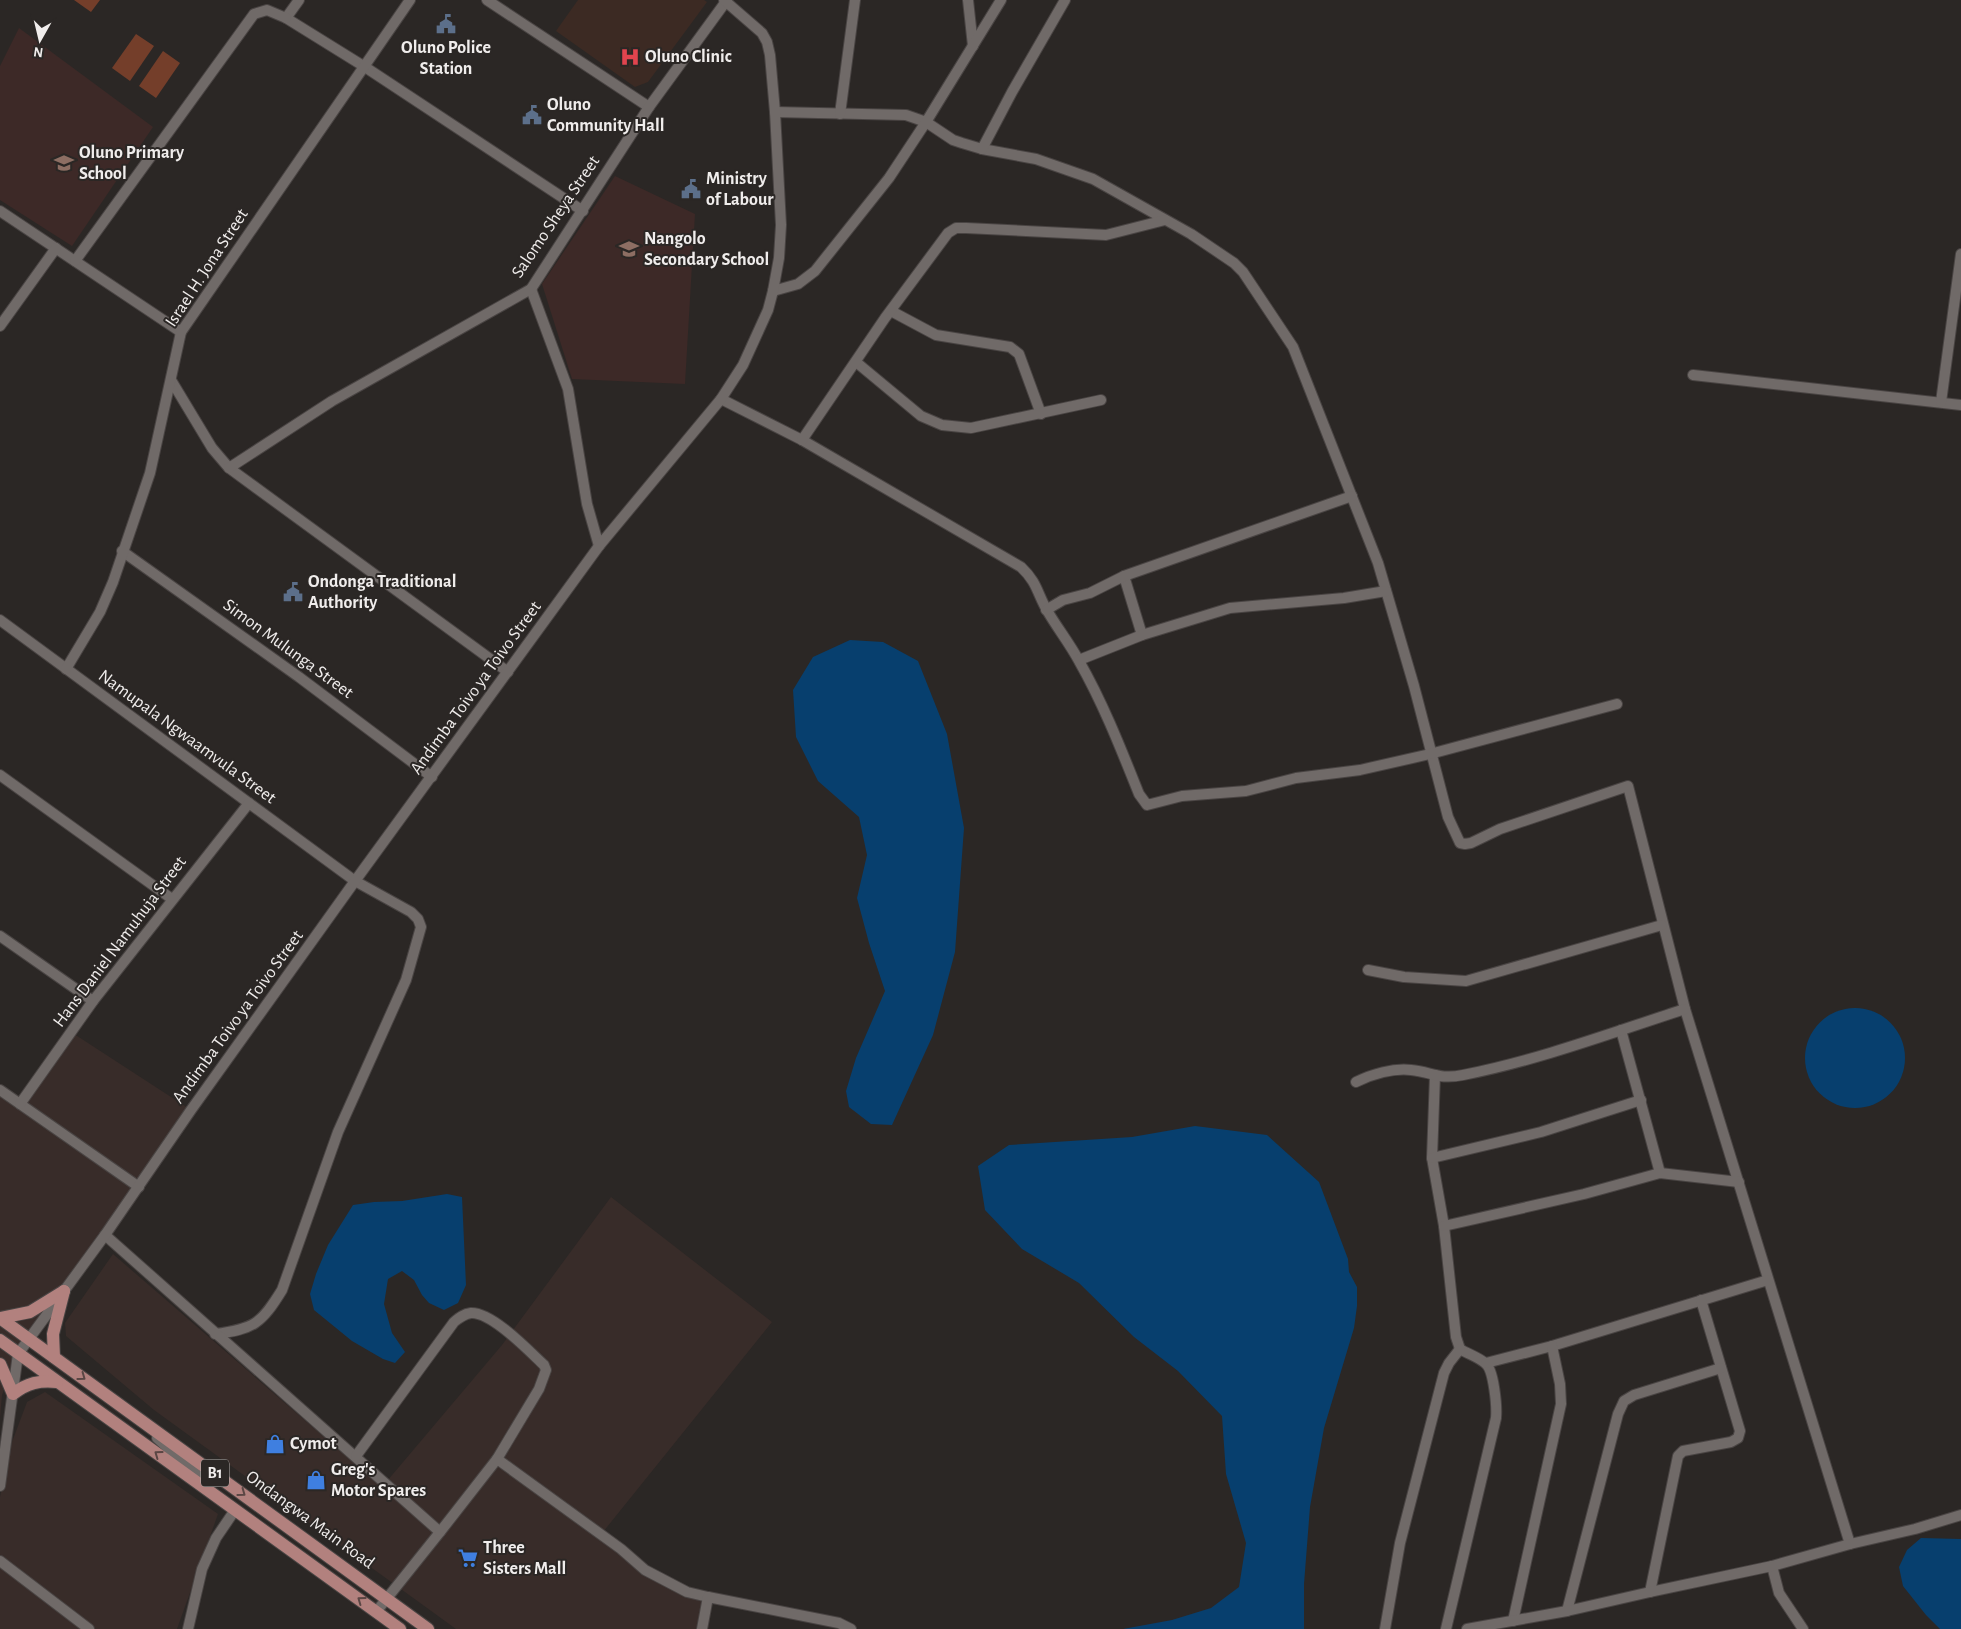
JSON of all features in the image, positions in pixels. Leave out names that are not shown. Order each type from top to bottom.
[{"type":"main road","points":[[0,1318],[30,1312],[64,1291]]},
{"type":"main road","points":[[54,1357],[52,1334],[64,1291]]},
{"type":"main road","name":"Ondangwa Main Road","points":[[0,1318],[428,1629]]},
{"type":"main road","name":"Ondangwa Main Road","points":[[0,1340],[400,1629]]},
{"type":"main road","points":[[0,1364],[13,1394],[24,1386],[44,1380],[58,1382]]},
{"type":"street","points":[[286,18],[298,0]]},
{"type":"street","name":"Israel H. Jona Street","points":[[66,668],[100,612],[113,582],[150,473],[181,332],[410,0]]},
{"type":"street","points":[[487,0],[649,106]]},
{"type":"street","points":[[840,114],[855,0]]},
{"type":"street","points":[[968,0],[973,46]]},
{"type":"street","points":[[773,291],[798,284],[816,271],[889,178],[1001,0]]},
{"type":"street","points":[[982,149],[1012,92],[1065,0]]},
{"type":"street","name":"Salomo Sheya Street","points":[[229,468],[332,401],[530,289],[583,211],[649,106],[726,1]]},
{"type":"street","name":"Andimba Toivo ya Toivo Street","points":[[18,1354],[105,1235],[355,881],[599,546],[721,399],[743,365],[762,324],[773,291],[779,258],[781,225],[775,112],[770,55],[767,42],[762,33],[726,1]]},
{"type":"street","points":[[75,261],[254,14],[267,10],[286,18],[365,67],[583,211]]},
{"type":"street","points":[[775,112],[906,115],[926,122],[953,140],[982,149],[1036,159],[1080,173],[1191,234],[1234,262],[1243,272],[1293,347],[1378,563],[1414,686],[1430,754],[1448,817],[1460,842],[1465,844],[1500,829],[1628,786],[1685,1009],[1850,1544]]},
{"type":"street","points":[[0,211],[181,332]]},
{"type":"street","points":[[802,440],[948,233],[956,228],[1106,235],[1165,220]]},
{"type":"street","points":[[0,326],[56,248]]},
{"type":"street","points":[[1941,402],[1961,254]]},
{"type":"street","points":[[530,289],[568,388],[587,504],[599,546]]},
{"type":"street","points":[[891,312],[936,335],[1015,349],[1040,414]]},
{"type":"street","points":[[856,362],[921,416],[942,426],[971,428],[1101,400]]},
{"type":"street","points":[[1694,374],[1961,404]]},
{"type":"street","points":[[171,380],[212,448],[229,468],[508,672]]},
{"type":"street","points":[[721,399],[802,440],[1020,567],[1036,584],[1046,610],[1078,660],[1106,714],[1139,794],[1148,805],[1193,795],[1260,788],[1296,778],[1360,770],[1430,754],[1617,704]]},
{"type":"street","points":[[1046,610],[1063,600],[1090,593],[1124,576],[1352,496]]},
{"type":"street","name":"Simon Mulunga Street","points":[[122,551],[307,682],[432,776]]},
{"type":"street","points":[[1124,576],[1142,635]]},
{"type":"street","points":[[1078,660],[1142,635],[1230,608],[1344,598],[1386,591]]},
{"type":"street","name":"Namupala Ngwaamvula Street","points":[[0,620],[355,881],[411,912],[418,919],[421,927],[406,980],[338,1132],[282,1290],[267,1314],[252,1326],[242,1330],[215,1334]]},
{"type":"street","points":[[0,775],[172,899]]},
{"type":"street","name":"Hans Daniel Namuhuja Street","points":[[20,1104],[93,1001],[249,803]]},
{"type":"street","points":[[1368,970],[1404,977],[1466,981],[1662,924]]},
{"type":"street","points":[[0,936],[93,1001]]},
{"type":"street","points":[[1356,1082],[1384,1072],[1410,1070],[1444,1078],[1462,1075],[1534,1058],[1685,1009]]},
{"type":"street","points":[[1620,1030],[1660,1173]]},
{"type":"street","points":[[1434,1076],[1432,1158],[1444,1226],[1456,1337],[1460,1349],[1486,1363],[1490,1369],[1497,1409],[1446,1629]]},
{"type":"street","points":[[0,1090],[139,1186]]},
{"type":"street","points":[[1432,1158],[1541,1132],[1641,1100]]},
{"type":"street","points":[[1444,1226],[1584,1194],[1660,1173],[1739,1182]]},
{"type":"street","points":[[105,1235],[440,1532]]},
{"type":"street","points":[[1486,1363],[1552,1346],[1768,1280]]},
{"type":"street","points":[[1650,1592],[1678,1456],[1684,1452],[1731,1442],[1738,1438],[1740,1431],[1702,1300]]},
{"type":"street","points":[[356,1456],[454,1322],[463,1315],[472,1313],[482,1315],[494,1321],[544,1365],[546,1370],[539,1389],[497,1459],[376,1612]]},
{"type":"street","points":[[1513,1621],[1561,1404],[1560,1384],[1552,1346]]},
{"type":"street","points":[[1385,1629],[1400,1543],[1444,1373],[1460,1349]]},
{"type":"street","points":[[0,1486],[18,1354]]},
{"type":"street","points":[[1566,1611],[1618,1414],[1624,1401],[1634,1395],[1721,1368]]},
{"type":"street","points":[[122,1405],[236,1510],[216,1538],[202,1569],[188,1629]]},
{"type":"street","points":[[497,1459],[621,1549],[645,1570],[687,1592],[839,1624],[851,1629]]},
{"type":"street","points":[[1467,1629],[1566,1611],[1772,1566],[1850,1544],[1915,1529],[1961,1515]]},
{"type":"street","points":[[0,1560],[89,1629]]},
{"type":"street","points":[[1772,1566],[1779,1593],[1803,1629]]},
{"type":"street","points":[[702,1629],[708,1597]]},
{"type":"shaded area","points":[[74,0],[100,0],[91,12]]},
{"type":"shaded area","name":"Oluno Clinic","points":[[578,0],[704,0],[707,2],[648,82],[635,87],[556,31]]},
{"type":"shaded area","name":"Oluno Primary School","points":[[19,28],[153,127],[72,246],[0,200],[0,66]]},
{"type":"shaded area","points":[[136,34],[154,46],[130,81],[112,68]]},
{"type":"shaded area","points":[[163,51],[180,63],[156,98],[139,86]]},
{"type":"shaded area","name":"Nangolo Secondary School","points":[[615,176],[695,214],[685,384],[572,379],[542,284]]},
{"type":"shaded area","points":[[71,1032],[191,1110],[18,1354],[2,1395],[0,1418],[0,1090],[20,1104]]},
{"type":"shaded area","points":[[611,1197],[772,1322],[599,1537],[650,1578],[703,1602],[696,1629],[456,1629],[154,1410],[66,1336],[65,1323],[113,1254],[382,1487],[502,1345]]},
{"type":"shaded area","points":[[45,1392],[218,1514],[177,1629],[0,1629],[0,1497],[12,1442],[27,1402]]},
{"type":"water","points":[[850,640],[883,642],[918,661],[947,734],[964,828],[955,952],[933,1035],[892,1125],[871,1124],[849,1107],[846,1091],[856,1058],[885,991],[857,898],[867,855],[859,817],[818,781],[796,737],[793,690],[813,657]]},
{"type":"water","points":[[1855,1008],[1865,1009],[1883,1016],[1897,1030],[1904,1048],[1904,1068],[1897,1086],[1883,1100],[1865,1107],[1855,1108],[1845,1107],[1827,1100],[1813,1086],[1806,1068],[1805,1058],[1806,1048],[1813,1030],[1827,1016],[1845,1009]]},
{"type":"water","points":[[1195,1126],[1267,1135],[1319,1182],[1348,1259],[1349,1272],[1357,1287],[1354,1328],[1324,1428],[1310,1507],[1304,1584],[1304,1629],[1123,1629],[1172,1620],[1211,1608],[1239,1587],[1246,1543],[1226,1474],[1222,1416],[1178,1371],[1134,1337],[1079,1283],[1022,1249],[985,1210],[978,1166],[1009,1145],[1132,1137]]},
{"type":"water","points":[[447,1194],[462,1197],[466,1285],[458,1303],[444,1310],[429,1303],[414,1280],[402,1271],[388,1279],[384,1304],[392,1333],[405,1352],[395,1363],[383,1359],[352,1341],[314,1310],[310,1294],[316,1274],[328,1245],[353,1205],[402,1201]]},
{"type":"water","points":[[1921,1538],[1961,1539],[1961,1629],[1940,1629],[1903,1586],[1899,1567],[1907,1550]]},
{"type":"place","name":"Oluno Police Station","points":[[446,24]]},
{"type":"place","name":"Oluno Clinic","points":[[630,57]]},
{"type":"place","name":"Oluno Community Hall","points":[[532,115]]},
{"type":"place","name":"Oluno Primary School","points":[[64,163]]},
{"type":"place","name":"Ministry of Labour","points":[[691,189]]},
{"type":"place","name":"Nangolo Secondary School","points":[[629,249]]},
{"type":"place","name":"Ondonga Traditional Authority","points":[[293,592]]},
{"type":"place","name":"Cymot","points":[[275,1444]]},
{"type":"place","name":"Greg's Motor Spares","points":[[316,1480]]},
{"type":"place","name":"Three Sisters Mall","points":[[468,1558]]}]
